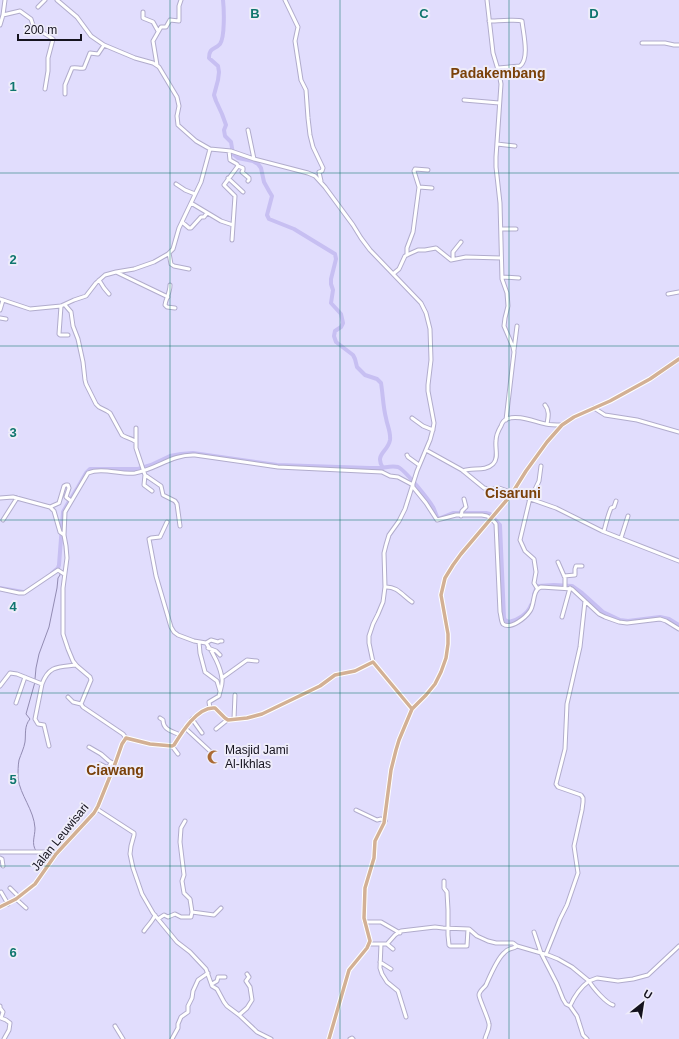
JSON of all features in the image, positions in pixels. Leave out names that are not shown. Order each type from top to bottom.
[{"type":"main road","points":[[329,1039],[349,970],[369,944],[370,938],[365,922],[365,888],[374,858],[375,841],[385,821],[391,770],[397,745],[412,709],[435,684],[442,672],[446,658],[448,634],[441,600],[445,578],[461,554],[513,492],[547,442],[562,425],[574,417],[610,401],[650,379],[679,359]]},
{"type":"main road","points":[[126,738],[150,744],[172,746],[192,719],[205,710],[216,708],[227,720],[262,714],[320,686],[335,675],[354,671],[373,662],[412,709]]},
{"type":"main road","name":"Jalan Leuwisari","points":[[0,907],[17,898],[36,882],[56,854],[97,809],[113,764],[126,738]]},
{"type":"street","points":[[0,25],[5,0]]},
{"type":"street","points":[[38,7],[45,0]]},
{"type":"street","points":[[57,0],[77,17],[90,36],[104,45],[135,58],[157,65]]},
{"type":"street","points":[[181,0],[178,21],[170,20],[166,27],[161,26],[153,41],[157,65],[177,97],[179,106],[177,122],[180,127],[196,141],[210,149],[231,151],[315,176],[321,182],[361,238],[421,303],[428,319],[430,328],[431,360],[428,391],[434,423],[433,430],[419,465],[405,509],[389,535],[386,545],[384,553],[385,587],[383,602],[369,636],[373,662]]},
{"type":"street","points":[[285,0],[298,27],[296,41],[301,80],[306,90],[312,143],[323,168],[322,171],[319,172],[321,182]]},
{"type":"street","points":[[487,0],[493,52],[501,84],[496,144],[496,167],[500,203],[502,277],[507,293],[508,306],[504,326],[514,352]]},
{"type":"street","points":[[3,15],[20,11],[31,18],[34,31],[41,32],[52,37],[53,39],[48,58],[45,89]]},
{"type":"street","points":[[143,12],[143,18],[153,22],[158,31]]},
{"type":"street","points":[[489,21],[522,21],[525,45],[522,64],[520,66],[498,68]]},
{"type":"street","points":[[642,43],[665,43],[679,45]]},
{"type":"street","points":[[64,94],[65,85],[72,68],[84,68],[90,53],[98,54],[104,45]]},
{"type":"street","points":[[464,100],[499,104]]},
{"type":"street","points":[[248,130],[254,159]]},
{"type":"street","points":[[496,144],[515,146]]},
{"type":"street","points":[[0,310],[2,300],[33,310],[61,306],[86,296],[105,275],[154,262],[168,253],[173,249],[182,222],[204,176],[210,149]]},
{"type":"street","points":[[231,151],[230,160],[243,168],[242,172],[249,178],[248,181]]},
{"type":"street","points":[[232,240],[235,196],[224,185],[238,166]]},
{"type":"street","points":[[393,274],[399,269],[407,255],[407,248],[413,230],[419,187],[414,170],[428,170]]},
{"type":"street","points":[[228,178],[243,192]]},
{"type":"street","points":[[176,184],[184,190],[195,194]]},
{"type":"street","points":[[419,187],[432,188]]},
{"type":"street","points":[[191,203],[221,221],[233,225]]},
{"type":"street","points":[[182,222],[191,228],[201,217],[204,218],[208,213]]},
{"type":"street","points":[[501,228],[516,229]]},
{"type":"street","points":[[453,260],[453,252],[462,242]]},
{"type":"street","points":[[407,255],[417,250],[436,248],[450,260],[466,257],[501,258]]},
{"type":"street","points":[[168,253],[171,264],[189,269]]},
{"type":"street","points":[[116,272],[168,297]]},
{"type":"street","points":[[502,277],[519,278]]},
{"type":"street","points":[[99,280],[109,294]]},
{"type":"street","points":[[170,285],[165,306],[175,308]]},
{"type":"street","points":[[668,294],[679,292]]},
{"type":"street","points":[[66,304],[71,312],[73,326],[78,339],[83,362],[85,380],[90,392],[98,406],[110,413],[122,435],[136,442]]},
{"type":"street","points":[[61,306],[59,334],[68,335]]},
{"type":"street","points":[[0,318],[6,320]]},
{"type":"street","points":[[506,420],[517,326]]},
{"type":"street","points":[[545,405],[547,406],[549,414],[547,424]]},
{"type":"street","points":[[594,408],[605,415],[638,420],[679,432]]},
{"type":"street","points":[[412,418],[423,426],[433,430]]},
{"type":"street","points":[[463,471],[467,469],[481,469],[489,467],[493,464],[497,456],[496,439],[498,431],[503,422],[506,420],[514,418],[526,419],[547,424],[562,425]]},
{"type":"street","points":[[136,428],[136,448],[142,469],[145,475],[161,486],[163,495],[176,502],[180,526]]},
{"type":"street","points":[[426,450],[463,471],[484,488],[499,488],[530,498],[556,508],[604,531],[679,561]]},
{"type":"street","points":[[62,534],[64,514],[70,500],[87,474],[95,471],[130,473],[176,457],[195,455],[278,467],[382,472],[413,484],[437,520],[461,514],[493,517],[497,526],[502,623],[512,625],[526,615],[532,607],[536,587],[534,559],[525,551],[520,540],[530,498],[539,481],[541,466]]},
{"type":"street","points":[[407,455],[419,465]]},
{"type":"street","points":[[145,475],[144,485],[152,491]]},
{"type":"street","points":[[50,507],[59,503],[66,485],[69,486],[66,496],[70,500]]},
{"type":"street","points":[[0,498],[17,498],[50,507],[54,511],[66,546],[67,558],[64,574],[63,634],[76,665],[90,677],[91,680],[81,704]]},
{"type":"street","points":[[3,520],[17,498]]},
{"type":"street","points":[[461,514],[466,507],[464,499]]},
{"type":"street","points":[[604,531],[610,509],[614,507],[616,501]]},
{"type":"street","points":[[621,538],[628,516]]},
{"type":"street","points":[[167,522],[160,537],[149,539],[157,580],[171,627],[174,632],[178,635],[206,644],[213,653],[222,678],[222,683],[218,696],[210,702],[210,708]]},
{"type":"street","points":[[558,562],[564,576],[565,586]]},
{"type":"street","points":[[564,576],[575,575],[576,566],[582,566]]},
{"type":"street","points":[[0,589],[24,593],[58,570],[64,574]]},
{"type":"street","points":[[536,587],[565,586],[570,588],[602,616],[619,622],[624,623],[660,619],[679,629]]},
{"type":"street","points":[[385,587],[397,590],[412,602]]},
{"type":"street","points":[[562,617],[570,588]]},
{"type":"street","points":[[546,954],[560,918],[567,905],[578,873],[574,846],[582,810],[583,798],[580,795],[558,787],[556,784],[565,749],[567,704],[580,647],[585,601]]},
{"type":"street","points":[[206,644],[210,640],[222,641]]},
{"type":"street","points":[[198,642],[205,672],[217,681],[220,691]]},
{"type":"street","points":[[208,648],[216,651],[220,655]]},
{"type":"street","points":[[222,678],[248,660],[257,661]]},
{"type":"street","points":[[49,746],[44,725],[38,724],[35,720],[42,684],[47,674],[51,670],[76,665]]},
{"type":"street","points":[[0,686],[10,673],[42,684]]},
{"type":"street","points":[[16,703],[25,677]]},
{"type":"street","points":[[234,719],[235,695]]},
{"type":"street","points":[[68,697],[73,702],[81,704],[83,707],[123,734],[126,738]]},
{"type":"street","points":[[160,718],[162,719],[166,729],[180,735]]},
{"type":"street","points":[[192,719],[202,733]]},
{"type":"street","points":[[216,729],[227,720]]},
{"type":"street","points":[[185,728],[211,752]]},
{"type":"street","points":[[172,746],[178,754]]},
{"type":"street","points":[[89,747],[101,754],[113,764],[108,768],[100,764]]},
{"type":"street","points":[[97,809],[134,833],[130,854],[133,868],[142,894],[158,919],[177,942],[190,952],[206,969],[212,986],[217,989],[225,1004],[257,1032],[271,1039]]},
{"type":"street","points":[[356,810],[377,820],[381,819],[385,821]]},
{"type":"street","points":[[158,919],[164,915],[168,917],[175,914],[181,917],[191,917],[192,912],[190,899],[184,892],[182,881],[184,875],[180,842],[181,828],[185,821]]},
{"type":"street","points":[[0,852],[50,852],[56,854]]},
{"type":"street","points":[[0,858],[3,866]]},
{"type":"street","points":[[444,881],[444,888],[447,892],[448,906],[448,944],[450,946],[468,946],[468,929]]},
{"type":"street","points":[[10,888],[26,908]]},
{"type":"street","points":[[1,892],[8,904]]},
{"type":"street","points":[[192,912],[213,915],[221,908]]},
{"type":"street","points":[[144,931],[153,921],[155,915]]},
{"type":"street","points":[[365,922],[380,922],[400,932]]},
{"type":"street","points":[[387,944],[401,931],[428,927],[468,929],[477,936],[488,941],[496,943],[512,943],[558,959],[569,965],[589,981],[593,988],[612,1005]]},
{"type":"street","points":[[534,932],[541,953],[563,999],[577,1016],[583,1035],[588,1039]]},
{"type":"street","points":[[369,944],[387,944],[393,949]]},
{"type":"street","points":[[381,944],[380,968],[384,980],[398,991],[406,1017]]},
{"type":"street","points":[[485,1039],[489,1028],[489,1023],[479,994],[484,988],[502,954],[517,946]]},
{"type":"street","points":[[570,1006],[581,989],[589,981],[597,978],[618,981],[648,976],[679,946]]},
{"type":"street","points":[[380,962],[391,969]]},
{"type":"street","points":[[172,1039],[178,1028],[180,1019],[188,1010],[193,991],[198,980],[208,973]]},
{"type":"street","points":[[239,1015],[247,1008],[252,1000],[250,989],[246,981],[248,974]]},
{"type":"street","points":[[212,984],[217,981],[218,977],[225,977]]},
{"type":"street","points":[[0,1006],[3,1012],[2,1018],[10,1023],[10,1030],[6,1038]]},
{"type":"street","points":[[115,1026],[123,1039]]},
{"type":"street","points":[[581,1039],[583,1035]]},
{"type":"waterway","points":[[223,0],[224,23],[222,40],[218,46],[211,50],[209,58],[218,66],[218,80],[214,95],[226,125],[224,130],[225,136],[231,142],[233,154],[238,158],[253,161],[261,168],[264,182],[272,196],[267,215],[269,219],[294,229],[335,254],[336,259],[331,279],[333,290],[331,303],[341,314],[343,323],[341,327],[335,331],[334,336],[336,342],[353,355],[357,367],[365,375],[377,379],[381,383],[384,410],[390,437],[389,444],[380,459],[383,468]]},
{"type":"waterway","points":[[52,573],[58,568],[59,565],[63,512],[86,473],[90,469],[138,469],[170,456],[193,453],[277,465],[370,468],[395,466],[406,473],[422,492],[433,507],[438,519],[453,513],[490,514],[500,525],[505,620],[509,622],[516,620],[525,614],[531,605]]},
{"type":"waterway","points":[[35,679],[39,654],[49,627],[60,573]]},
{"type":"waterway","points":[[534,594],[538,586],[572,586],[603,612],[620,620],[628,621],[660,617],[669,619],[679,625]]},
{"type":"waterway","points":[[0,588],[23,592]]},
{"type":"waterway","points":[[35,682],[26,714],[30,719],[26,727],[25,744],[19,760],[18,778],[21,790],[34,821],[35,828],[33,843],[36,851]]},
{"type":"waterway","points":[[45,853],[48,860]]},
{"type":"place","name":"Masjid Jami Al-Ikhlas","points":[[214,757]]},
{"type":"district","name":"Padakembang","points":[[498,73]]},
{"type":"district","name":"Cisaruni","points":[[513,493]]},
{"type":"district","name":"Ciawang","points":[[115,770]]}]
